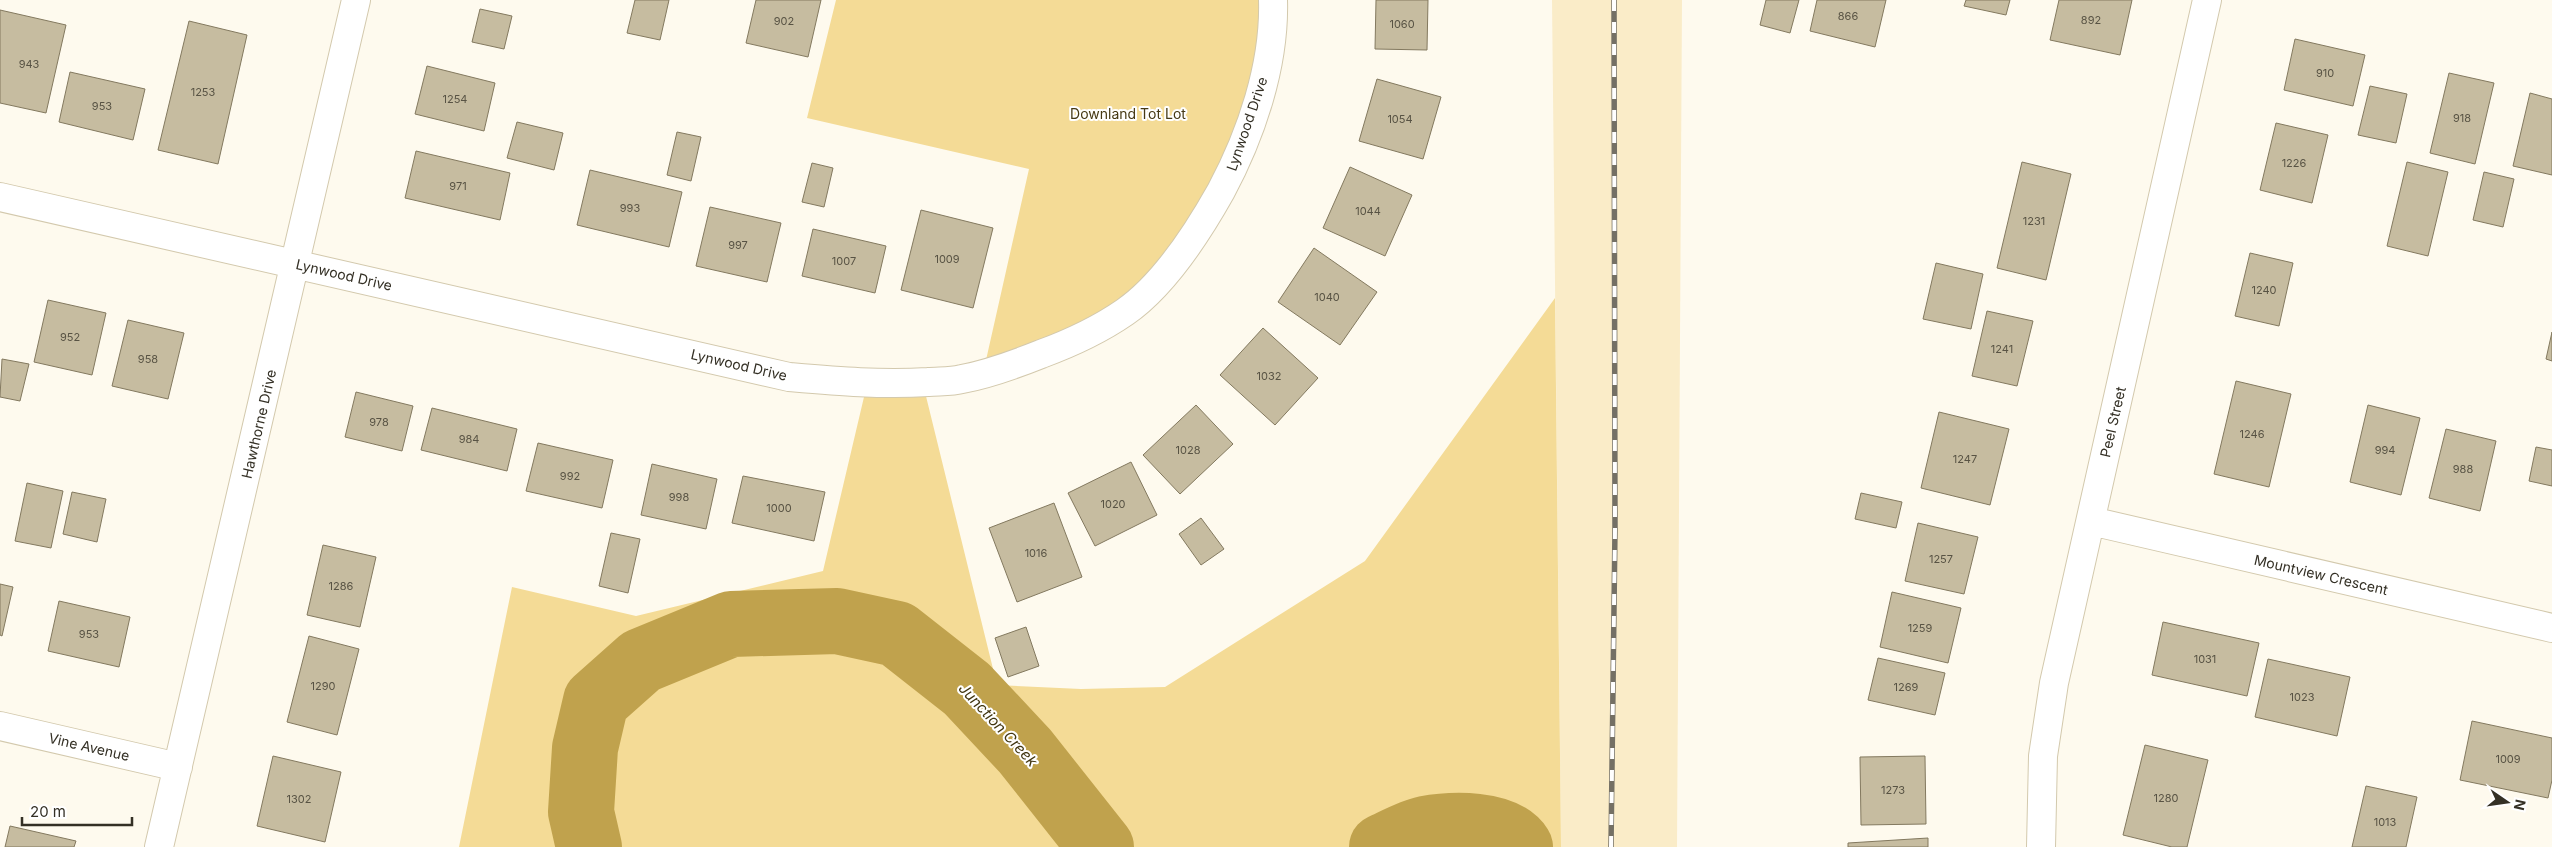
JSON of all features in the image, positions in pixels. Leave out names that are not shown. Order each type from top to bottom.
[{"type":"street","name":"Hawthorne Drive","points":[[159,847],[356,0]]},
{"type":"street","name":"Lynwood Drive","points":[[0,197],[789,376],[844,382],[896,384],[962,380],[1015,365],[1081,338],[1127,311],[1167,273],[1200,228],[1234,166],[1256,106],[1270,49],[1274,0]]},
{"type":"street","name":"Peel Street","points":[[2041,847],[2044,747],[2054,683],[2207,0]]},
{"type":"street","name":"Mountview Crescent","points":[[2091,522],[2552,628]]},
{"type":"street","name":"Vine Avenue","points":[[0,726],[178,767]]},
{"type":"shaded area","points":[[1552,0],[1682,0],[1677,847],[1561,847]]},
{"type":"green space","name":"Downland Tot Lot","points":[[836,0],[1269,0],[1251,105],[1196,225],[1124,307],[984,369],[1029,169],[807,118]]},
{"type":"green space","points":[[1555,298],[1561,847],[459,847],[512,587],[636,616],[823,571],[868,380],[922,380],[997,685],[1081,689],[1165,687],[1365,561]]},
{"type":"building","points":[[635,0],[669,0],[660,40],[627,33]]},
{"type":"building","points":[[756,0],[821,0],[808,57],[746,43]]},
{"type":"building","points":[[1376,0],[1428,0],[1427,50],[1375,49]]},
{"type":"building","points":[[1766,0],[1799,0],[1790,33],[1760,25]]},
{"type":"building","points":[[1817,0],[1886,0],[1875,47],[1810,31]]},
{"type":"building","points":[[1966,0],[2010,0],[2006,15],[1964,6]]},
{"type":"building","points":[[2059,0],[2132,0],[2120,55],[2050,40]]},
{"type":"building","points":[[480,9],[512,16],[504,49],[472,42]]},
{"type":"building","points":[[0,10],[66,25],[46,113],[0,103]]},
{"type":"building","points":[[189,21],[247,35],[218,164],[158,150]]},
{"type":"building","points":[[2295,39],[2365,55],[2353,106],[2284,90]]},
{"type":"building","points":[[427,66],[495,83],[484,131],[415,114]]},
{"type":"building","points":[[70,72],[145,89],[133,140],[59,122]]},
{"type":"building","points":[[2449,73],[2494,83],[2475,164],[2430,153]]},
{"type":"building","points":[[1377,79],[1441,97],[1423,159],[1359,141]]},
{"type":"building","points":[[2370,86],[2407,94],[2396,143],[2358,135]]},
{"type":"building","points":[[2530,93],[2552,99],[2552,175],[2513,166]]},
{"type":"building","points":[[517,122],[563,133],[554,170],[507,158]]},
{"type":"building","points":[[2276,123],[2328,135],[2312,203],[2260,190]]},
{"type":"building","points":[[677,132],[701,137],[691,181],[667,175]]},
{"type":"building","points":[[416,151],[510,173],[500,220],[405,198]]},
{"type":"building","points":[[2022,162],[2071,174],[2046,280],[1997,268]]},
{"type":"building","points":[[2407,162],[2448,172],[2428,256],[2387,246]]},
{"type":"building","points":[[812,163],[833,168],[824,207],[802,202]]},
{"type":"building","points":[[1350,167],[1412,195],[1385,256],[1323,228]]},
{"type":"building","points":[[590,170],[682,192],[669,247],[577,225]]},
{"type":"building","points":[[2484,172],[2514,179],[2503,227],[2473,220]]},
{"type":"building","points":[[710,207],[781,223],[767,282],[696,266]]},
{"type":"building","points":[[921,210],[993,228],[973,308],[901,290]]},
{"type":"building","points":[[813,229],[886,246],[875,293],[802,276]]},
{"type":"building","points":[[1314,248],[1377,292],[1340,345],[1278,302]]},
{"type":"building","points":[[2250,253],[2293,263],[2279,326],[2235,316]]},
{"type":"building","points":[[1936,263],[1983,274],[1971,329],[1923,319]]},
{"type":"building","points":[[48,300],[106,313],[92,375],[34,362]]},
{"type":"building","points":[[1987,311],[2033,321],[2017,386],[1972,376]]},
{"type":"building","points":[[128,320],[184,333],[168,399],[112,386]]},
{"type":"building","points":[[1263,328],[1318,378],[1275,425],[1220,375]]},
{"type":"building","points":[[2552,332],[2552,361],[2546,359]]},
{"type":"building","points":[[2,359],[29,364],[20,401],[0,397]]},
{"type":"building","points":[[2236,381],[2291,394],[2269,487],[2214,474]]},
{"type":"building","points":[[356,392],[413,406],[402,451],[345,437]]},
{"type":"building","points":[[1196,405],[1233,444],[1180,494],[1143,455]]},
{"type":"building","points":[[2368,405],[2420,418],[2401,495],[2350,482]]},
{"type":"building","points":[[432,408],[517,429],[507,471],[421,450]]},
{"type":"building","points":[[1939,412],[2009,429],[1990,505],[1921,488]]},
{"type":"building","points":[[2446,429],[2496,441],[2480,511],[2429,498]]},
{"type":"building","points":[[538,443],[613,460],[602,508],[526,491]]},
{"type":"building","points":[[2536,447],[2552,450],[2552,486],[2529,481]]},
{"type":"building","points":[[1131,462],[1157,515],[1095,546],[1068,493]]},
{"type":"building","points":[[652,464],[717,479],[706,529],[641,515]]},
{"type":"building","points":[[743,476],[825,492],[814,541],[732,523]]},
{"type":"building","points":[[27,483],[63,491],[51,548],[15,541]]},
{"type":"building","points":[[72,492],[106,499],[97,542],[63,534]]},
{"type":"building","points":[[1861,493],[1902,502],[1896,528],[1855,519]]},
{"type":"building","points":[[1054,503],[1082,577],[1017,602],[989,528]]},
{"type":"building","points":[[1201,518],[1224,549],[1201,565],[1179,534]]},
{"type":"building","points":[[1918,523],[1978,537],[1964,594],[1905,581]]},
{"type":"building","points":[[611,533],[640,539],[628,593],[599,586]]},
{"type":"building","points":[[323,545],[376,557],[360,627],[307,615]]},
{"type":"building","points":[[0,584],[13,587],[2,636],[0,635]]},
{"type":"building","points":[[1892,592],[1961,608],[1948,663],[1880,647]]},
{"type":"building","points":[[59,601],[130,617],[119,667],[48,651]]},
{"type":"building","points":[[2163,622],[2259,643],[2247,696],[2152,675]]},
{"type":"building","points":[[1026,627],[1039,666],[1008,677],[995,638]]},
{"type":"building","points":[[309,636],[359,649],[337,735],[287,722]]},
{"type":"building","points":[[1878,658],[1945,673],[1935,715],[1868,700]]},
{"type":"building","points":[[2268,659],[2350,677],[2337,736],[2255,717]]},
{"type":"building","points":[[2472,721],[2552,738],[2552,780],[2548,798],[2460,780]]},
{"type":"building","points":[[2145,745],[2208,760],[2187,847],[2172,847],[2123,835]]},
{"type":"building","points":[[273,756],[341,772],[325,842],[257,826]]},
{"type":"building","points":[[1925,756],[1926,824],[1861,825],[1860,757]]},
{"type":"building","points":[[2366,786],[2417,797],[2406,847],[2352,847]]},
{"type":"building","points":[[10,826],[76,841],[74,847],[5,847]]},
{"type":"building","points":[[1928,838],[1928,847],[1848,847],[1848,843]]},
{"type":"waterway","name":"Junction Creek","points":[[589,847],[581,812],[585,748],[596,701],[641,661],[731,624],[837,621],[897,634],[967,689],[1025,751],[1101,847]]},
{"type":"waterway","name":"Junction Creek","points":[[1382,847],[1420,830],[1449,826],[1490,829],[1502,833],[1520,847]]},
{"type":"railway","points":[[1611,847],[1615,529],[1614,0]]}]
